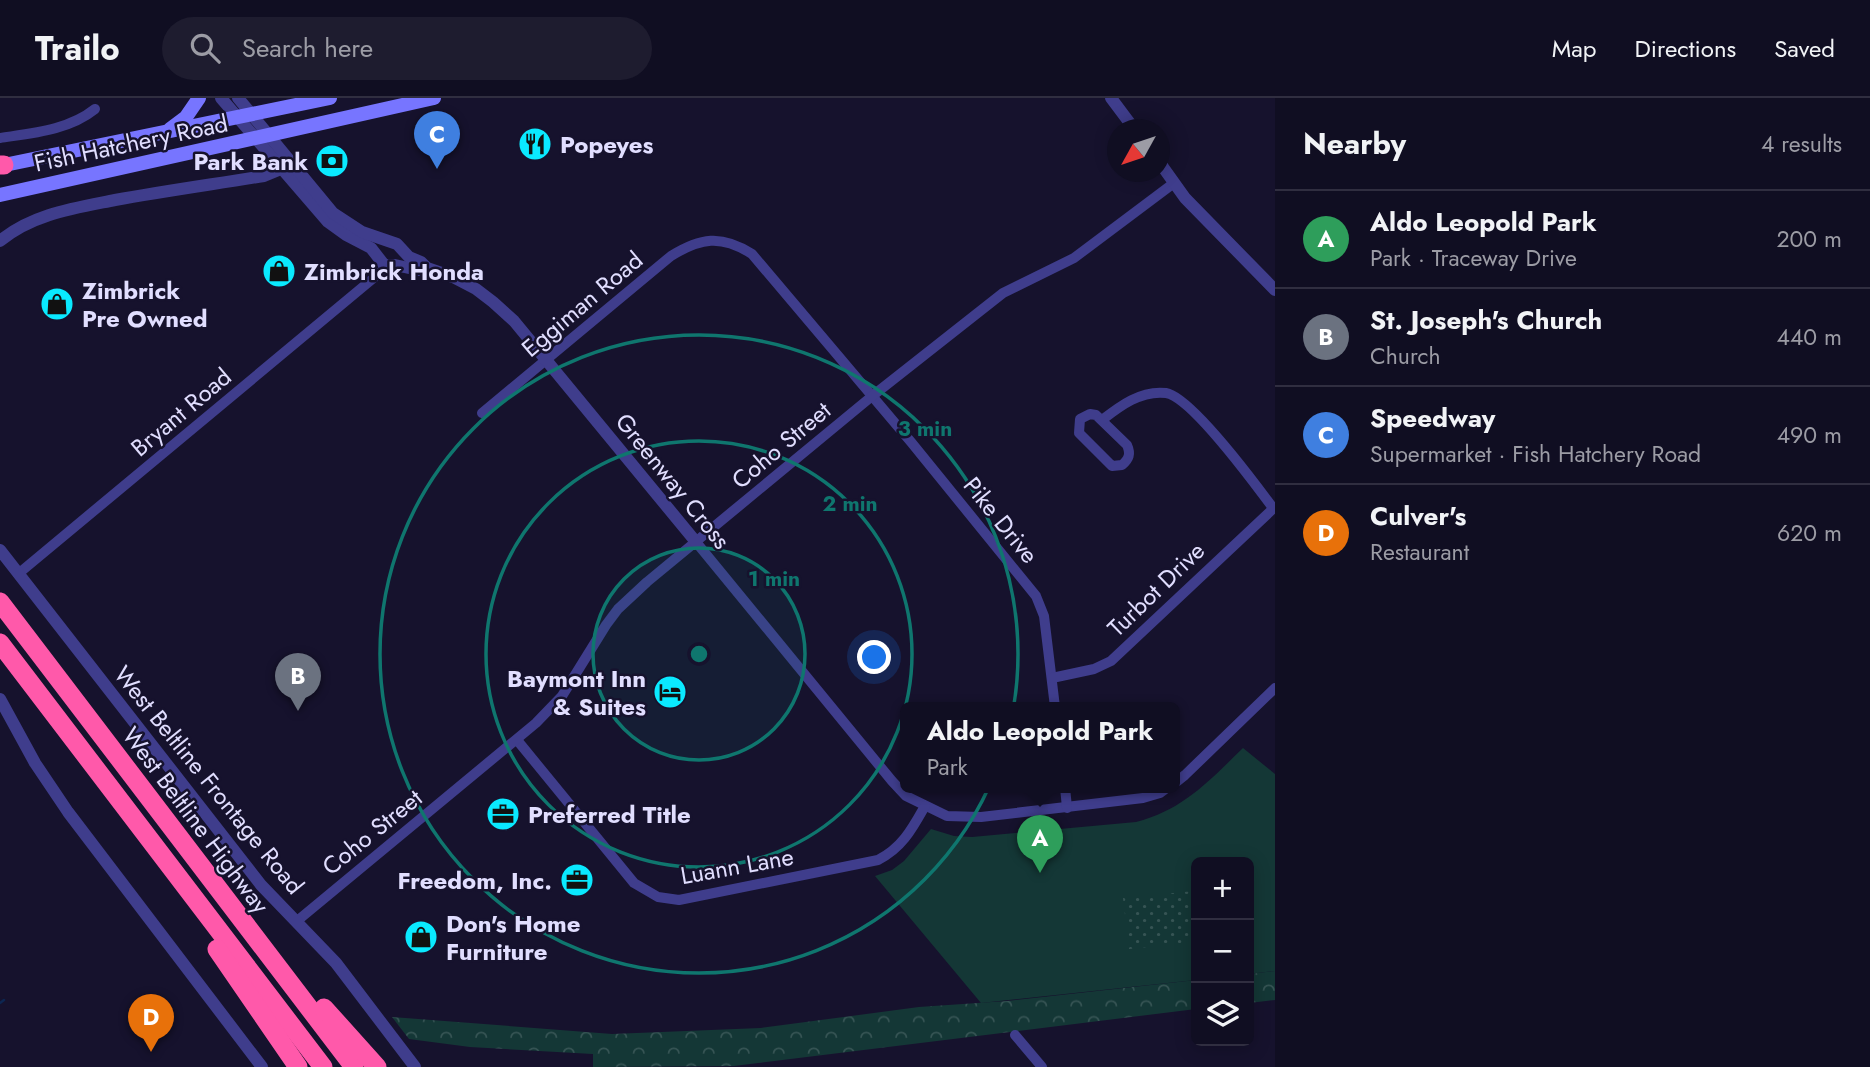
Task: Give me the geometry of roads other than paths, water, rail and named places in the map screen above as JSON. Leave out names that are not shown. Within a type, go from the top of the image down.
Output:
[{"type":"highway","name":"West Beltline Highway","points":[[0,602],[354,1067]]},
{"type":"highway","name":"West Beltline Highway","points":[[0,643],[323,1067]]},
{"type":"highway","points":[[108,788],[298,1067]]},
{"type":"highway","points":[[199,864],[377,1067]]},
{"type":"main road","points":[[161,133],[186,117],[199,98]]},
{"type":"main road","name":"Fish Hatchery Road","points":[[1,165],[330,98]]},
{"type":"main road","name":"Fish Hatchery Road","points":[[0,195],[434,98]]},
{"type":"street","name":"Greenway Cross","points":[[221,98],[237,118],[262,137],[333,213],[362,232],[386,242],[394,242],[409,257],[421,262],[426,268],[453,277],[494,302],[514,321],[900,790]]},
{"type":"street","name":"Greenway Cross","points":[[238,98],[253,115],[262,137],[281,169],[328,222],[371,248],[385,261],[418,270],[426,268]]},
{"type":"street","points":[[1111,98],[1127,119]]},
{"type":"street","points":[[0,138],[71,124],[96,109]]},
{"type":"street","points":[[0,241],[26,223],[50,214],[159,191],[264,176],[281,169]]},
{"type":"street","points":[[1170,177],[1185,198],[1275,290]]},
{"type":"street","name":"Coho Street","points":[[297,921],[517,740],[562,696],[621,605],[871,397],[1003,293],[1074,258],[1174,183]]},
{"type":"street","name":"Pike Drive","points":[[714,240],[739,246],[752,254],[1036,596],[1044,616],[1054,702]]},
{"type":"street","name":"Eggiman Road","points":[[482,413],[671,256],[692,243],[714,240]]},
{"type":"street","name":"Bryant Road","points":[[385,261],[379,246],[386,242]]},
{"type":"street","name":"Bryant Road","points":[[18,574],[371,281],[385,261],[402,255],[400,246]]},
{"type":"street","points":[[1102,420],[1121,405],[1143,395],[1165,393],[1174,396],[1208,426],[1274,507]]},
{"type":"street","points":[[1085,415],[1096,415],[1102,420],[1127,445],[1128,458],[1122,465],[1112,466],[1079,433],[1079,423],[1085,415]]},
{"type":"street","name":"Turbot Drive","points":[[1052,678],[1087,671],[1111,661],[1274,507]]},
{"type":"street","name":"West Beltline Frontage Road","points":[[0,550],[261,885],[336,963],[415,1067]]},
{"type":"street","points":[[1180,779],[1275,688]]},
{"type":"street","points":[[0,699],[35,763],[62,804],[262,1067]]},
{"type":"street","name":"Luann Lane","points":[[517,740],[634,883],[646,891],[668,899],[700,897],[878,860],[899,846],[925,806]]},
{"type":"street","name":"Greenway Cross","points":[[903,793],[947,816],[981,817],[1143,799],[1160,793]]},
{"type":"street","points":[[1066,793],[1067,808]]},
{"type":"street","points":[[1015,1035],[1042,1067]]},
{"type":"waterway","points":[[0,1003],[4,1000]]},
{"type":"place","name":"Popeyes","points":[[535,144]]},
{"type":"place","name":"Park Bank","points":[[332,161]]},
{"type":"place","name":"Speedway","points":[[437,169]]},
{"type":"place","name":"Zimbrick Honda","points":[[279,271]]},
{"type":"place","name":"Zimbrick Pre Owned","points":[[57,304]]},
{"type":"place","name":"Baymont Inn & Suites","points":[[670,692]]},
{"type":"place","name":"St. Joseph's Church","points":[[298,711]]},
{"type":"place","name":"Preferred Title","points":[[503,814]]},
{"type":"place","name":"Aldo Leopold Park","points":[[1040,873]]},
{"type":"place","name":"Freedom, Inc.","points":[[577,880]]},
{"type":"place","name":"Don's Home Furniture","points":[[421,937]]},
{"type":"place","name":"Culver's","points":[[151,1052]]}]
